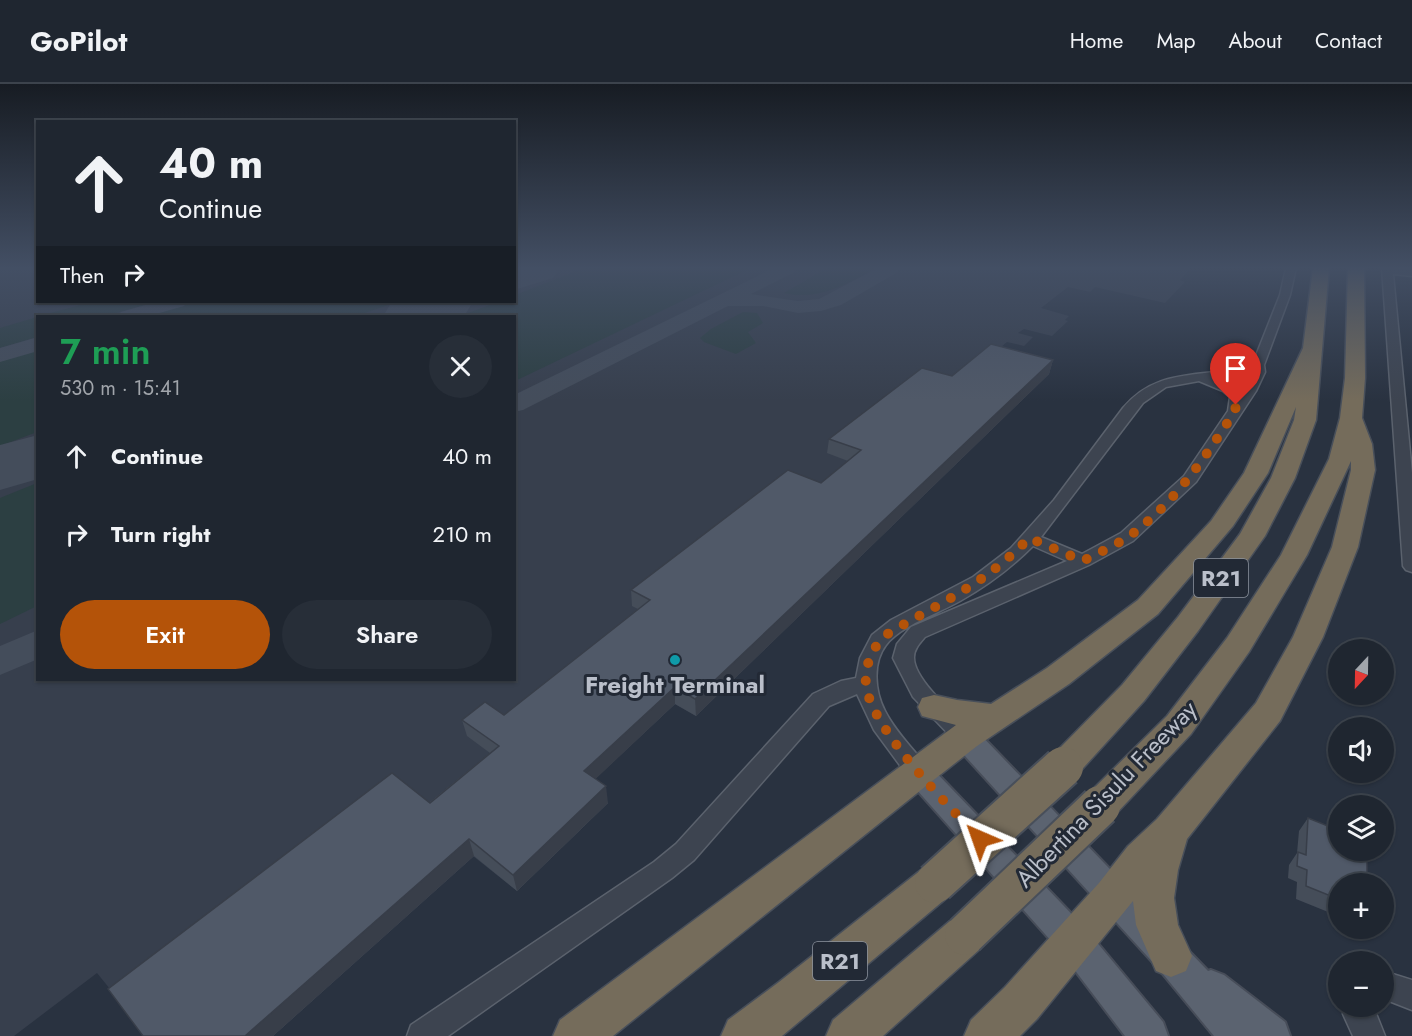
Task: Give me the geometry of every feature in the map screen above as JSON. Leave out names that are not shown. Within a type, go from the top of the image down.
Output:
[{"type":"highway","name":"Albertina Sisulu Freeway","points":[[744,1036],[795,998],[935,883],[1063,767],[1133,693],[1188,624],[1252,536],[1282,478],[1305,420],[1315,312]]},
{"type":"highway","name":"Albertina Sisulu Freeway","points":[[849,1036],[965,935],[1100,806],[1179,725],[1238,645],[1294,555],[1340,459],[1351,418],[1355,378],[1356,312]]},
{"type":"highway","points":[[576,1036],[918,772],[965,737],[1105,642],[1148,607],[1220,526],[1256,473],[1310,352]]},
{"type":"highway","points":[[987,1036],[1021,1003],[1113,896],[1142,858],[1170,831],[1268,712],[1308,637],[1345,548],[1363,470],[1361,444],[1351,418]]},
{"type":"highway","points":[[934,707],[957,713],[997,717]]},
{"type":"highway","points":[[1170,831],[1155,875],[1152,906],[1159,936],[1172,957]]},
{"type":"main road","points":[[965,737],[1172,957],[1239,1036]]},
{"type":"main road","points":[[918,772],[1073,940],[1149,1036]]},
{"type":"main road","points":[[1172,957],[1271,1036]]},
{"type":"street","points":[[965,737],[919,690],[907,671],[903,658],[912,636],[943,620],[1083,561],[1127,537],[1153,516],[1190,479],[1235,411],[1259,372],[1258,365],[1278,312]]},
{"type":"street","points":[[1393,312],[1406,418],[1412,566]]},
{"type":"street","points":[[918,772],[883,725],[869,698],[866,685],[870,660],[880,639],[912,618],[973,586],[1005,563],[1029,538],[1145,393],[1165,382],[1236,374],[1258,365]]},
{"type":"street","points":[[1194,377],[1223,385],[1233,392],[1237,396],[1235,411]]},
{"type":"street","points":[[1029,538],[1083,561]]},
{"type":"street","points":[[422,1036],[663,870],[685,852],[821,700],[849,687],[866,685]]},
{"type":"street","points":[[1394,989],[1412,995]]},
{"type":"street","points":[[1360,1017],[1370,1036]]},
{"type":"shaded area","points":[[0,312],[1056,312],[1069,316],[1065,320],[1068,321],[1052,336],[1024,329],[1018,333],[1033,337],[1024,346],[1007,342],[989,357],[696,716],[675,704],[586,787],[608,803],[517,891],[473,856],[273,1036],[123,1005],[97,973],[14,1036],[0,1036]]},
{"type":"shaded area","points":[[53,312],[118,312],[109,315],[43,315]]},
{"type":"shaded area","points":[[160,312],[366,312],[359,315],[150,315]]},
{"type":"shaded area","points":[[470,312],[658,312],[516,381],[516,315],[463,315]]},
{"type":"shaded area","points":[[742,312],[757,313],[763,323],[748,332],[756,343],[736,354],[704,342],[700,338],[711,329]]},
{"type":"shaded area","points":[[36,317],[36,337],[0,348],[0,328]]},
{"type":"shaded area","points":[[36,350],[36,432],[0,446],[0,361]]},
{"type":"shaded area","points":[[36,483],[36,606],[0,624],[0,498]]},
{"type":"building","name":"Freight Terminal","points":[[991,344],[1053,360],[695,699],[675,687],[584,771],[606,786],[513,875],[469,839],[245,1036],[143,1036],[108,989],[392,773],[430,803],[499,746],[462,720],[485,702],[504,715],[650,600],[631,590],[788,470],[821,483],[861,450],[829,439],[922,368],[952,376]]},
{"type":"building","points":[[1308,818],[1328,826],[1328,861],[1367,861],[1367,873],[1328,873],[1328,895],[1306,886],[1307,870],[1297,866],[1298,852],[1306,855]]},
{"type":"taxiway","points":[[132,315],[141,312]]},
{"type":"taxiway","points":[[516,404],[699,312]]},
{"type":"taxiway","points":[[0,355],[36,345]]},
{"type":"taxiway","points":[[0,662],[36,644]]},
{"type":"runway","points":[[411,315],[418,312]]},
{"type":"runway","points":[[0,469],[36,456]]},
{"type":"place","name":"Freight Terminal","points":[[675,660]]},
{"type":"route","points":[[980,839],[918,772],[883,725],[869,698],[866,685],[867,671],[874,649],[880,639],[912,618],[973,586],[1005,563],[1029,538],[1083,561],[1127,537],[1153,516],[1190,479],[1235,411],[1236,405]]}]
